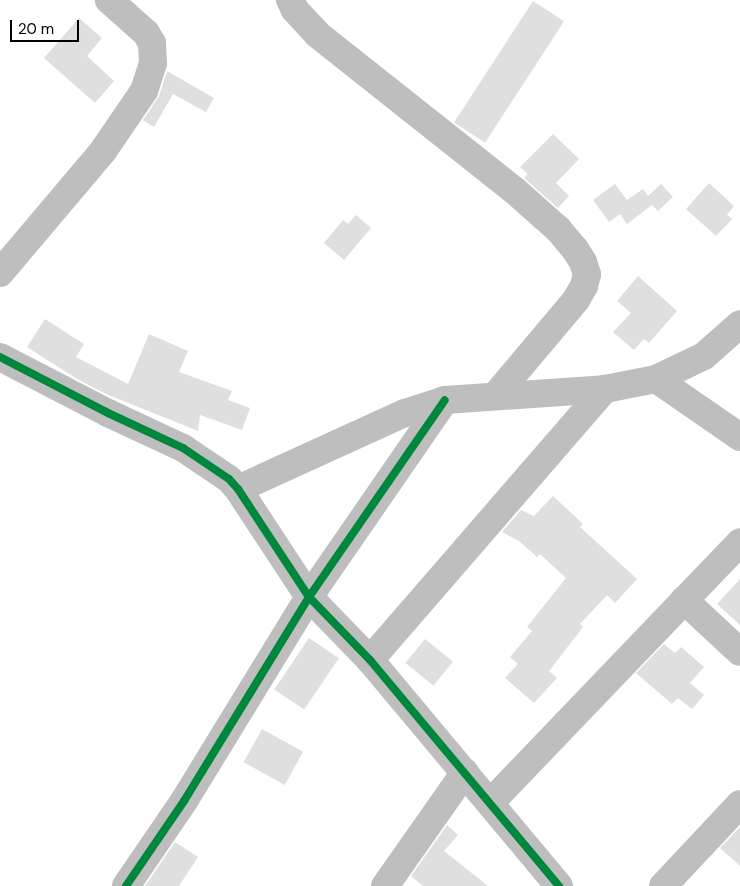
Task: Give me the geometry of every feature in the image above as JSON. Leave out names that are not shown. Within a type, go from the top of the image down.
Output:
[{"type":"street","points":[[0,273],[103,151],[144,91],[154,63],[152,44],[146,33],[109,0]]},
{"type":"street","points":[[290,0],[295,10],[317,34],[514,190],[558,229],[576,248],[587,274],[584,286],[576,300],[496,395]]},
{"type":"street","points":[[238,489],[371,428],[429,404],[445,400],[496,395],[605,390],[656,379],[704,356],[740,324]]},
{"type":"street","points":[[0,357],[108,413],[183,448],[217,470],[238,489],[309,597],[370,660],[466,772],[559,886]]},
{"type":"street","points":[[656,379],[740,437]]},
{"type":"street","points":[[370,660],[605,390]]},
{"type":"street","points":[[126,886],[195,784],[309,597],[445,400]]},
{"type":"street","points":[[491,802],[740,542]]},
{"type":"street","points":[[684,600],[740,652]]},
{"type":"street","points":[[385,886],[466,772]]},
{"type":"street","points":[[663,886],[740,804]]},
{"type":"building","points":[[533,1],[564,21],[485,143],[454,123]]},
{"type":"building","points":[[79,18],[102,38],[87,56],[114,81],[95,103],[44,58]]},
{"type":"building","points":[[167,71],[214,98],[206,112],[173,94],[154,127],[143,120],[159,96]]},
{"type":"building","points":[[553,134],[579,159],[556,183],[569,196],[558,208],[524,178],[528,174],[520,167]]},
{"type":"building","points":[[709,183],[734,206],[727,215],[732,219],[716,236],[686,209]]},
{"type":"building","points":[[615,184],[627,200],[643,189],[648,196],[661,184],[673,197],[658,211],[652,205],[627,224],[620,214],[609,222],[593,200]]},
{"type":"building","points":[[356,215],[371,228],[344,260],[324,243],[343,220],[348,224]]},
{"type":"building","points":[[638,276],[677,311],[649,343],[644,339],[634,350],[613,332],[631,313],[617,301]]},
{"type":"building","points":[[45,319],[84,344],[76,357],[128,384],[149,334],[188,351],[179,372],[232,391],[228,400],[250,408],[242,430],[200,415],[198,431],[106,394],[77,379],[27,347]]},
{"type":"building","points":[[553,496],[583,524],[580,527],[637,579],[615,603],[607,595],[580,624],[583,627],[549,671],[557,678],[534,703],[505,678],[518,664],[510,657],[532,631],[527,627],[566,578],[540,554],[537,557],[519,541],[502,532],[521,510],[534,516]]},
{"type":"building","points":[[740,579],[740,625],[717,604]]},
{"type":"building","points":[[309,638],[339,658],[304,710],[274,689]]},
{"type":"building","points":[[425,639],[453,662],[433,686],[405,663]]},
{"type":"building","points":[[664,644],[675,653],[681,647],[704,667],[690,683],[704,695],[692,709],[678,698],[672,704],[636,673]]},
{"type":"building","points":[[262,729],[303,752],[285,785],[244,762]]},
{"type":"building","points":[[447,825],[458,835],[444,851],[488,886],[423,886],[411,876]]},
{"type":"building","points":[[740,827],[740,866],[720,848]]},
{"type":"building","points":[[175,842],[198,857],[179,886],[145,886]]},
{"type":"cycle path","points":[[0,357],[108,413],[183,448],[229,479],[238,489],[309,597],[370,660],[559,886]]},
{"type":"cycle path","points":[[126,886],[184,801],[309,597],[445,400]]}]
